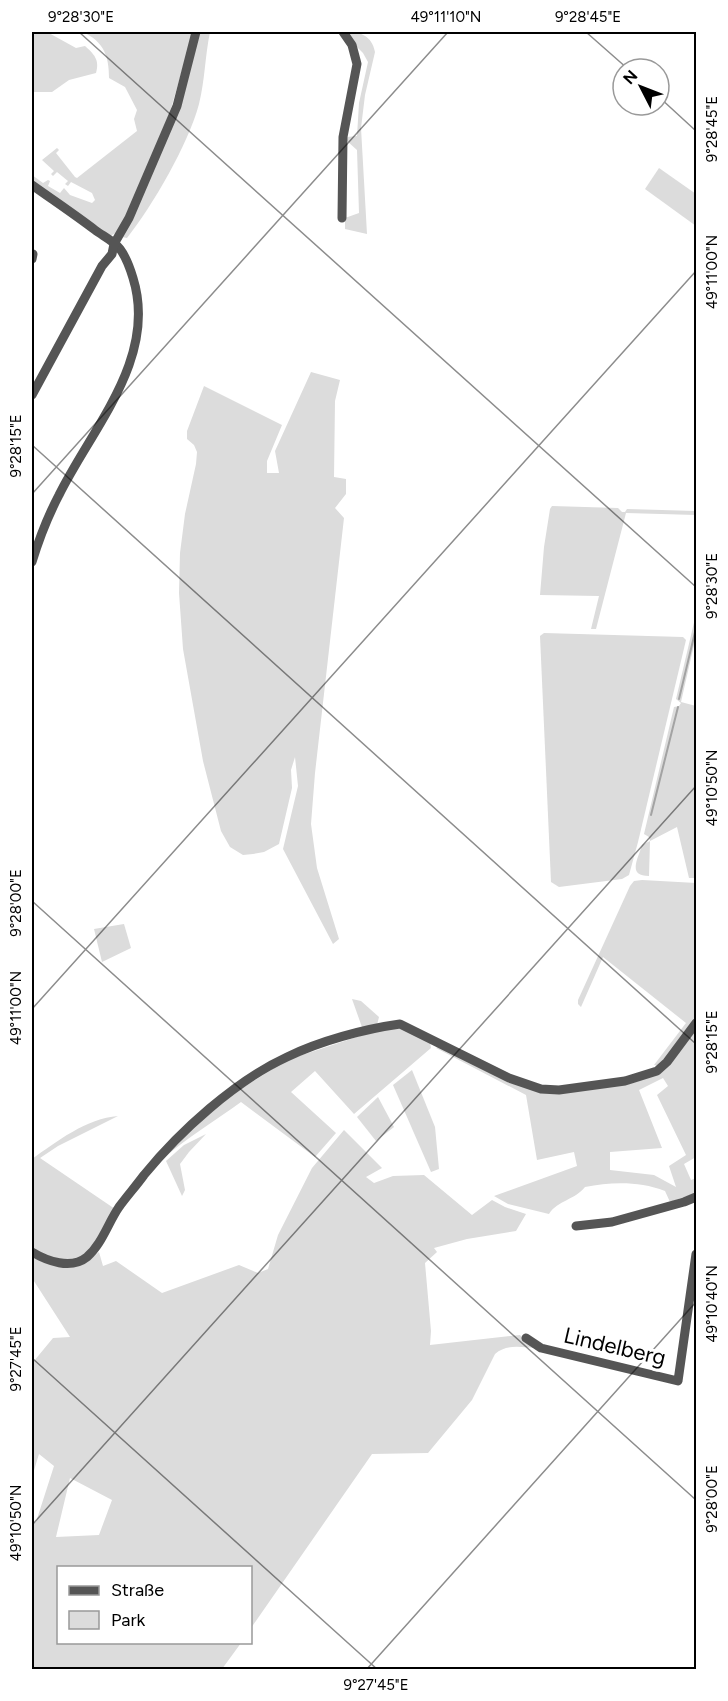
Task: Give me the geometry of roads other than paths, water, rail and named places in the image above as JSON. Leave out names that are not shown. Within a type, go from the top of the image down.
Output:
[{"type":"street","points":[[32,395],[102,266],[112,254],[114,244],[129,218],[177,105],[196,32]]},
{"type":"street","points":[[342,218],[343,137],[346,110],[357,64],[352,45],[344,32]]},
{"type":"street","points":[[32,185],[114,244],[125,256],[138,292],[139,313],[136,336],[125,376],[110,407],[59,494],[39,538],[32,562]]},
{"type":"street","points":[[32,1252],[56,1263],[72,1263],[86,1258],[118,1208],[159,1157],[201,1117],[230,1093],[286,1057],[329,1042],[400,1024],[527,1085],[559,1090],[625,1081],[657,1071],[667,1062],[696,1023]]},
{"type":"street","points":[[576,1226],[612,1222],[696,1197]]},
{"type":"street","name":"Lindelberg","points":[[526,1338],[541,1348],[678,1381],[696,1254]]},
{"type":"waterway","points":[[679,699],[696,628]]},
{"type":"waterway","points":[[651,815],[678,707]]}]
